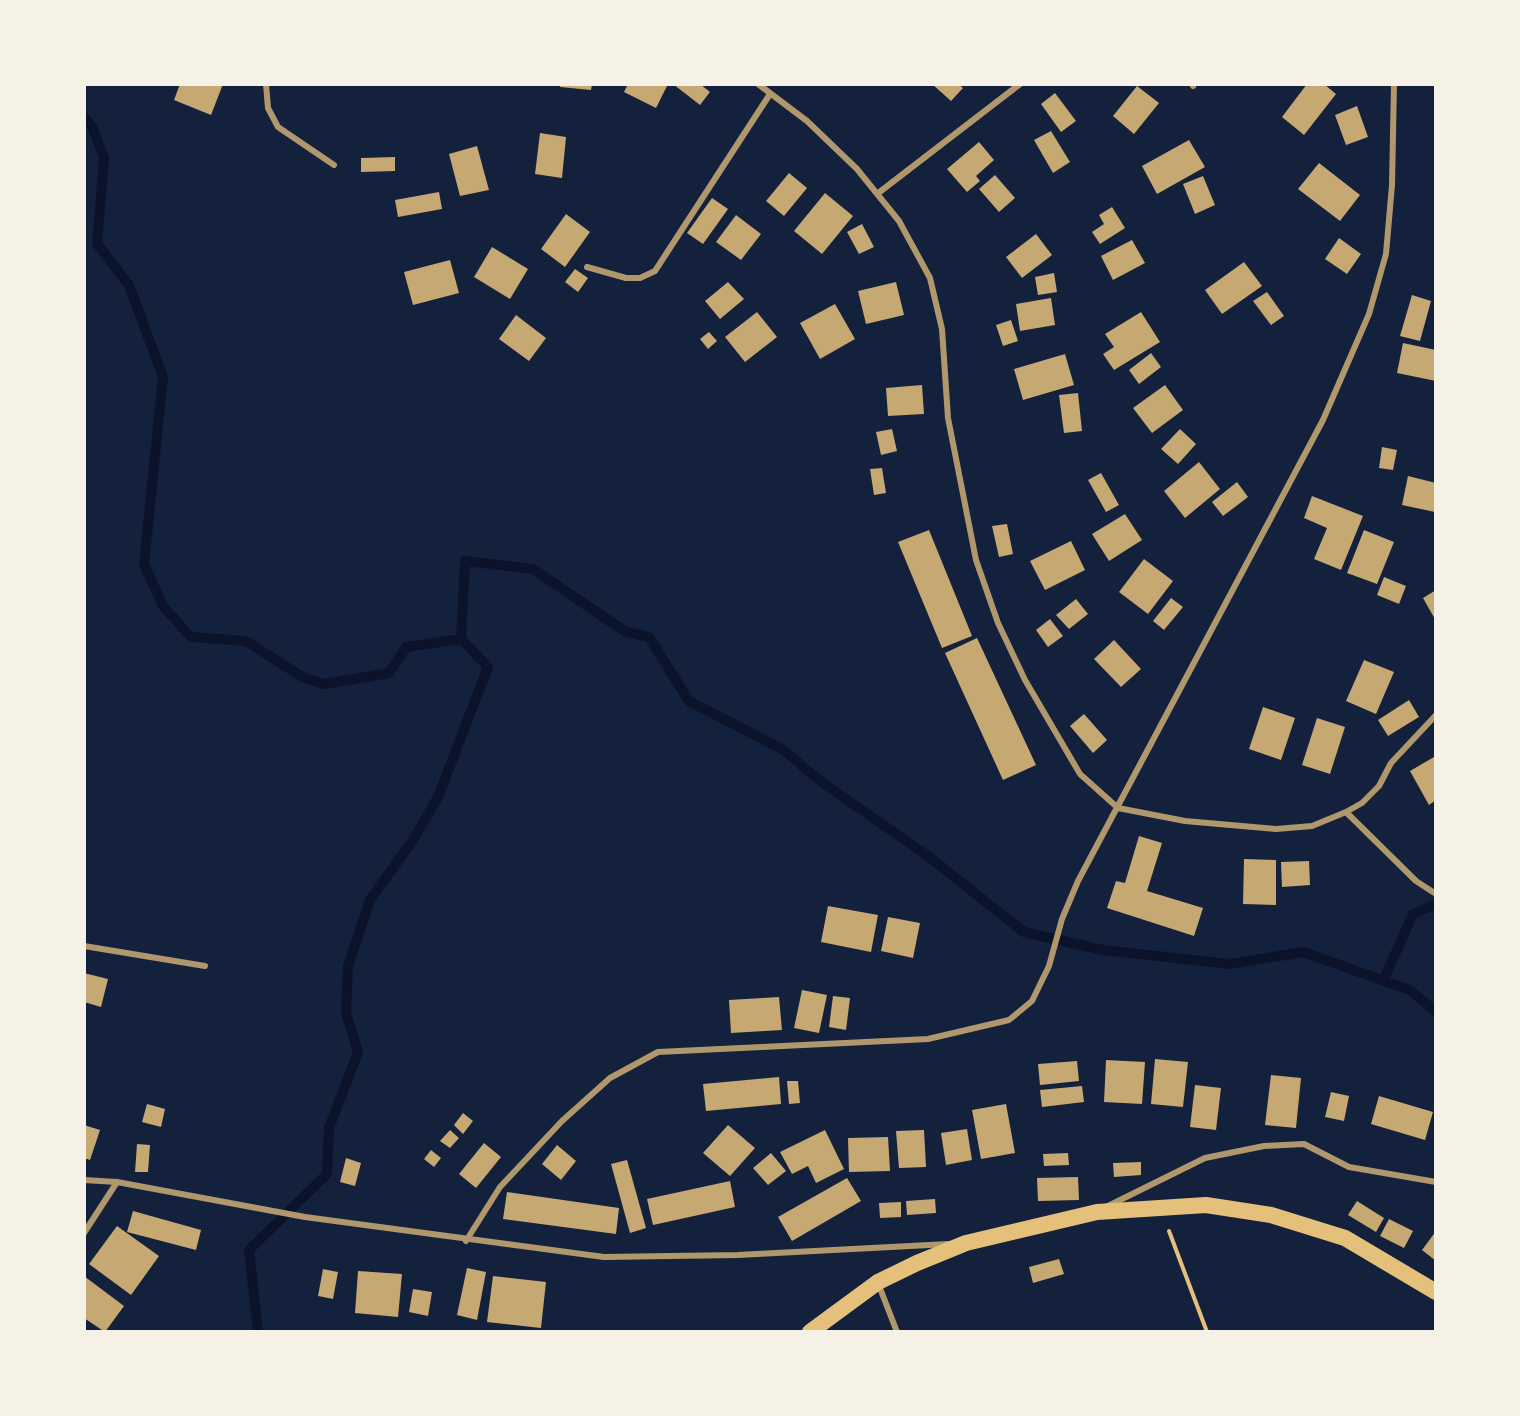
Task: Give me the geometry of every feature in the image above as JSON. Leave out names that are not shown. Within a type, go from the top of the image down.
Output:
[{"type":"highway","points":[[810,1332],[878,1282],[966,1244],[1096,1212],[1206,1205],[1271,1215],[1345,1238],[1436,1292]]},
{"type":"street","points":[[266,84],[268,108],[278,127],[334,165]]},
{"type":"street","points":[[758,84],[807,121],[857,169],[899,221],[930,278],[942,329],[948,418],[976,560],[998,623],[1025,680],[1080,774],[1118,808],[1185,821],[1276,830],[1312,826],[1362,803],[1379,786],[1391,763],[1436,715]]},
{"type":"street","points":[[877,194],[1020,84]]},
{"type":"street","points":[[466,1241],[500,1187],[562,1121],[610,1078],[658,1052],[928,1039],[1009,1020],[1032,1001],[1049,966],[1062,919],[1078,881],[1323,420],[1369,314],[1386,254],[1392,185],[1394,84]]},
{"type":"street","points":[[587,267],[626,278],[640,278],[655,271],[771,94]]},
{"type":"street","points":[[1346,812],[1416,881],[1436,894]]},
{"type":"street","points":[[84,946],[205,966]]},
{"type":"street","points":[[1096,1212],[1205,1158],[1264,1146],[1304,1144],[1349,1167],[1436,1182]]},
{"type":"street","points":[[84,1180],[117,1182],[305,1217],[466,1241],[604,1257],[738,1255],[966,1244]]},
{"type":"street","points":[[84,1233],[117,1182]]},
{"type":"street","points":[[878,1282],[897,1332]]},
{"type":"path","points":[[1160,1208],[1207,1332]]},
{"type":"building","points":[[180,84],[223,84],[211,115],[174,100]]},
{"type":"building","points":[[560,84],[592,84],[591,90],[560,87]]},
{"type":"building","points":[[628,84],[668,84],[656,108],[624,92]]},
{"type":"building","points":[[673,84],[700,84],[710,92],[700,105]]},
{"type":"building","points":[[932,84],[958,84],[963,88],[951,101]]},
{"type":"building","points":[[1307,84],[1324,84],[1336,94],[1304,135],[1282,117]]},
{"type":"building","points":[[1137,86],[1159,103],[1134,134],[1113,116]]},
{"type":"building","points":[[1055,93],[1076,121],[1061,132],[1041,104]]},
{"type":"building","points":[[1357,106],[1368,137],[1346,145],[1335,115]]},
{"type":"building","points":[[1051,131],[1070,162],[1053,173],[1034,140]]},
{"type":"building","points":[[540,133],[566,137],[562,178],[535,174]]},
{"type":"building","points":[[1189,140],[1205,167],[1157,194],[1142,166]]},
{"type":"building","points":[[979,142],[994,160],[976,176],[980,181],[967,192],[947,169]]},
{"type":"building","points":[[477,146],[489,190],[460,196],[449,154]]},
{"type":"building","points":[[395,157],[395,171],[361,172],[361,158]]},
{"type":"building","points":[[1319,163],[1360,195],[1340,221],[1298,189]]},
{"type":"building","points":[[789,173],[807,188],[784,216],[766,201]]},
{"type":"building","points":[[995,175],[1015,198],[999,212],[979,189]]},
{"type":"building","points":[[1203,176],[1215,205],[1195,214],[1183,184]]},
{"type":"building","points":[[439,192],[442,209],[398,217],[395,200]]},
{"type":"building","points":[[825,193],[853,216],[822,254],[794,231]]},
{"type":"building","points":[[712,198],[728,209],[703,244],[687,233]]},
{"type":"building","points":[[1112,207],[1125,228],[1100,244],[1092,232],[1104,224],[1099,215]]},
{"type":"building","points":[[566,214],[590,232],[565,267],[541,249]]},
{"type":"building","points":[[736,215],[761,234],[741,260],[716,242]]},
{"type":"building","points":[[862,224],[874,247],[859,254],[847,232]]},
{"type":"building","points":[[1036,234],[1052,255],[1022,278],[1006,257]]},
{"type":"building","points":[[1339,238],[1361,254],[1347,274],[1325,259]]},
{"type":"building","points":[[1132,240],[1145,263],[1113,280],[1101,256]]},
{"type":"building","points":[[492,247],[528,269],[510,299],[474,277]]},
{"type":"building","points":[[450,260],[459,293],[413,305],[404,272]]},
{"type":"building","points":[[1244,262],[1262,286],[1222,314],[1205,290]]},
{"type":"building","points":[[575,269],[588,278],[578,292],[565,282]]},
{"type":"building","points":[[1054,273],[1057,292],[1038,295],[1035,277]]},
{"type":"building","points":[[728,282],[744,299],[720,319],[705,301]]},
{"type":"building","points":[[896,282],[904,315],[866,324],[858,291]]},
{"type":"building","points":[[1267,292],[1284,316],[1271,325],[1253,301]]},
{"type":"building","points":[[1412,295],[1431,301],[1420,341],[1400,336]]},
{"type":"building","points":[[1051,298],[1055,325],[1020,331],[1016,304]]},
{"type":"building","points":[[835,304],[855,339],[820,359],[800,323]]},
{"type":"building","points":[[757,312],[777,337],[745,362],[725,337]]},
{"type":"building","points":[[1141,312],[1160,342],[1114,370],[1103,354],[1114,347],[1105,334]]},
{"type":"building","points":[[516,315],[546,338],[529,361],[499,339]]},
{"type":"building","points":[[1011,320],[1018,341],[1003,346],[996,325]]},
{"type":"building","points":[[709,332],[717,341],[708,349],[700,339]]},
{"type":"building","points":[[1403,343],[1436,350],[1436,381],[1397,373]]},
{"type":"building","points":[[1151,353],[1161,367],[1139,384],[1129,370]]},
{"type":"building","points":[[1065,354],[1074,385],[1023,400],[1014,369]]},
{"type":"building","points":[[922,385],[924,414],[888,416],[886,388]]},
{"type":"building","points":[[1165,385],[1183,410],[1152,433],[1133,408]]},
{"type":"building","points":[[1078,393],[1082,431],[1064,433],[1059,395]]},
{"type":"building","points":[[892,429],[897,451],[881,455],[876,432]]},
{"type":"building","points":[[1180,429],[1196,444],[1178,464],[1161,449]]},
{"type":"building","points":[[1382,447],[1397,450],[1393,470],[1379,468]]},
{"type":"building","points":[[1199,462],[1220,489],[1185,518],[1164,491]]},
{"type":"building","points":[[882,468],[886,493],[874,495],[870,469]]},
{"type":"building","points":[[1101,473],[1119,505],[1106,512],[1088,480]]},
{"type":"building","points":[[1408,476],[1436,483],[1435,512],[1402,505]]},
{"type":"building","points":[[1237,482],[1248,497],[1223,516],[1212,502]]},
{"type":"building","points":[[1312,496],[1363,516],[1341,570],[1314,559],[1327,528],[1304,518]]},
{"type":"building","points":[[1125,514],[1142,540],[1109,561],[1092,534]]},
{"type":"building","points":[[1007,524],[1013,554],[999,557],[992,526]]},
{"type":"building","points":[[929,530],[972,636],[942,648],[898,542]]},
{"type":"building","points":[[1364,530],[1394,542],[1377,584],[1347,573]]},
{"type":"building","points":[[1071,541],[1085,570],[1045,590],[1030,561]]},
{"type":"building","points":[[1144,559],[1173,581],[1148,614],[1119,592]]},
{"type":"building","points":[[1384,577],[1406,586],[1399,604],[1377,595]]},
{"type":"building","points":[[1436,590],[1436,621],[1423,598]]},
{"type":"building","points":[[1171,598],[1183,607],[1164,630],[1153,621]]},
{"type":"building","points":[[1076,599],[1088,614],[1069,629],[1056,615]]},
{"type":"building","points":[[1050,619],[1063,636],[1048,647],[1036,630]]},
{"type":"building","points":[[977,638],[1036,765],[1003,780],[945,653]]},
{"type":"building","points":[[1114,640],[1141,669],[1121,687],[1094,659]]},
{"type":"building","points":[[1364,660],[1394,672],[1376,714],[1346,701]]},
{"type":"building","points":[[1409,700],[1419,717],[1388,736],[1378,720]]},
{"type":"building","points":[[1263,707],[1295,718],[1281,760],[1249,749]]},
{"type":"building","points":[[1084,714],[1107,740],[1093,753],[1070,726]]},
{"type":"building","points":[[1317,718],[1345,727],[1330,774],[1302,765]]},
{"type":"building","points":[[1434,757],[1436,800],[1429,805],[1410,771]]},
{"type":"building","points":[[1139,836],[1162,843],[1147,891],[1203,908],[1194,936],[1107,908],[1116,881],[1125,883]]},
{"type":"building","points":[[1244,859],[1276,860],[1276,905],[1243,904]]},
{"type":"building","points":[[1309,861],[1310,885],[1282,887],[1281,862]]},
{"type":"building","points":[[828,906],[878,915],[871,952],[821,942]]},
{"type":"building","points":[[888,917],[920,923],[913,958],[881,951]]},
{"type":"building","points":[[84,973],[108,979],[101,1007],[84,1002]]},
{"type":"building","points":[[802,990],[827,995],[819,1033],[794,1028]]},
{"type":"building","points":[[833,996],[850,998],[846,1030],[829,1027]]},
{"type":"building","points":[[779,997],[782,1030],[731,1033],[729,1000]]},
{"type":"building","points":[[1155,1059],[1188,1062],[1183,1107],[1151,1104]]},
{"type":"building","points":[[1106,1060],[1145,1062],[1142,1104],[1104,1102]]},
{"type":"building","points":[[1077,1061],[1079,1081],[1040,1085],[1038,1064]]},
{"type":"building","points":[[1271,1075],[1301,1078],[1296,1128],[1265,1125]]},
{"type":"building","points":[[779,1077],[781,1104],[706,1111],[703,1084]]},
{"type":"building","points":[[787,1081],[798,1081],[800,1103],[789,1104]]},
{"type":"building","points":[[1195,1085],[1221,1088],[1216,1130],[1190,1127]]},
{"type":"building","points":[[1082,1086],[1084,1102],[1042,1107],[1040,1090]]},
{"type":"building","points":[[1331,1092],[1349,1096],[1344,1121],[1325,1117]]},
{"type":"building","points":[[1379,1096],[1433,1112],[1425,1140],[1371,1124]]},
{"type":"building","points":[[147,1104],[165,1109],[161,1127],[142,1122]]},
{"type":"building","points":[[1006,1104],[1015,1153],[981,1159],[972,1110]]},
{"type":"building","points":[[463,1113],[473,1121],[463,1134],[454,1125]]},
{"type":"building","points":[[84,1125],[100,1130],[90,1160],[84,1158]]},
{"type":"building","points":[[728,1125],[755,1148],[730,1176],[703,1153]]},
{"type":"building","points":[[967,1129],[972,1160],[946,1165],[941,1133]]},
{"type":"building","points":[[450,1130],[459,1138],[450,1148],[440,1141]]},
{"type":"building","points":[[825,1130],[844,1169],[816,1183],[808,1166],[792,1174],[780,1152]]},
{"type":"building","points":[[924,1130],[926,1167],[899,1168],[896,1131]]},
{"type":"building","points":[[888,1137],[890,1171],[849,1172],[848,1138]]},
{"type":"building","points":[[484,1143],[501,1157],[476,1188],[459,1174]]},
{"type":"building","points":[[137,1144],[150,1145],[148,1172],[135,1172]]},
{"type":"building","points":[[557,1145],[576,1161],[561,1180],[542,1164]]},
{"type":"building","points":[[431,1150],[441,1158],[434,1167],[424,1159]]},
{"type":"building","points":[[771,1153],[786,1171],[768,1185],[753,1168]]},
{"type":"building","points":[[1068,1153],[1069,1165],[1044,1166],[1043,1154]]},
{"type":"building","points":[[346,1158],[361,1163],[355,1186],[340,1182]]},
{"type":"building","points":[[627,1160],[646,1228],[630,1233],[611,1164]]},
{"type":"building","points":[[1141,1162],[1141,1175],[1114,1177],[1113,1163]]},
{"type":"building","points":[[1078,1177],[1079,1200],[1038,1201],[1037,1178]]},
{"type":"building","points":[[847,1178],[861,1201],[792,1241],[778,1217]]},
{"type":"building","points":[[730,1181],[735,1207],[653,1225],[647,1199]]},
{"type":"building","points":[[507,1192],[619,1208],[616,1234],[503,1219]]},
{"type":"building","points":[[935,1199],[936,1213],[907,1215],[906,1201]]},
{"type":"building","points":[[1357,1201],[1384,1218],[1376,1232],[1348,1215]]},
{"type":"building","points":[[901,1202],[901,1217],[880,1218],[879,1203]]},
{"type":"building","points":[[133,1211],[201,1230],[196,1250],[127,1232]]},
{"type":"building","points":[[1389,1219],[1413,1231],[1404,1248],[1380,1236]]},
{"type":"building","points":[[117,1226],[159,1256],[131,1295],[89,1264]]},
{"type":"building","points":[[1436,1231],[1436,1261],[1422,1250]]},
{"type":"building","points":[[1059,1259],[1064,1274],[1033,1283],[1029,1267]]},
{"type":"building","points":[[467,1268],[486,1272],[477,1320],[457,1315]]},
{"type":"building","points":[[323,1269],[338,1272],[333,1299],[318,1296]]},
{"type":"building","points":[[358,1271],[402,1274],[398,1317],[355,1313]]},
{"type":"building","points":[[84,1276],[124,1306],[105,1332],[84,1318]]},
{"type":"building","points":[[493,1276],[546,1282],[541,1328],[487,1322]]},
{"type":"building","points":[[413,1289],[432,1292],[428,1316],[409,1312]]},
{"type":"waterway","points":[[84,117],[92,126],[104,158],[97,244],[129,285],[163,377],[144,564],[163,606],[191,637],[246,641],[304,678],[324,684],[389,673],[406,647],[461,639]]},
{"type":"waterway","points":[[461,639],[465,561],[533,569],[626,632],[649,637],[689,701],[782,749],[823,783],[928,856],[1024,932],[1103,950],[1230,964],[1303,952],[1410,990],[1436,1012]]},
{"type":"waterway","points":[[258,1332],[249,1250],[327,1174],[329,1128],[358,1052],[346,1013],[348,966],[370,900],[413,840],[438,797],[488,667],[461,639]]},
{"type":"waterway","points":[[1384,979],[1413,914],[1436,904]]}]
